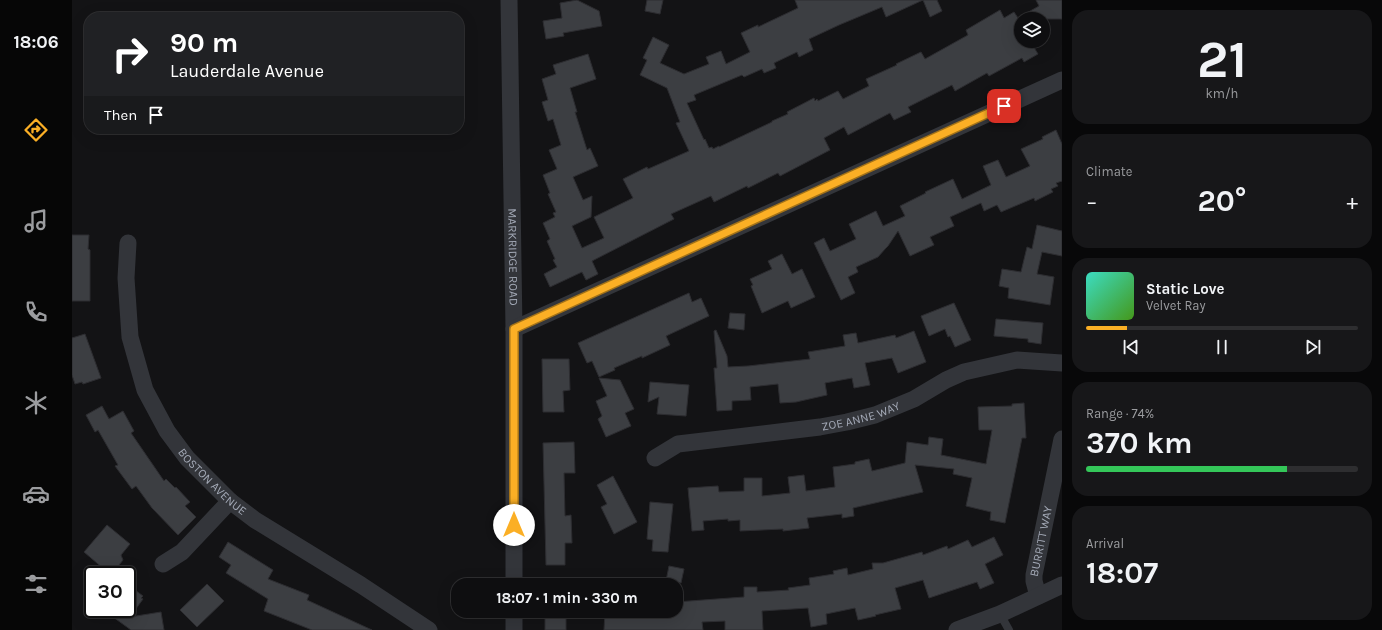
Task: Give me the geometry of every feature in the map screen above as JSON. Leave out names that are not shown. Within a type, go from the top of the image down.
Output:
[{"type":"street","name":"MARKRIDGE ROAD","points":[[509,0],[514,329],[514,578]]},
{"type":"street","points":[[514,329],[1062,80]]},
{"type":"street","name":"BOSTON AVENUE","points":[[128,243],[126,278],[130,337],[145,390],[167,431],[187,458],[230,501],[255,520],[361,585],[429,630]]},
{"type":"street","name":"ZOE ANNE WAY","points":[[655,458],[678,444],[820,427],[875,415],[914,399],[946,380],[964,372],[1017,360],[1062,363]]},
{"type":"street","name":"BURRITT WAY","points":[[1038,596],[1034,575],[1062,440]]},
{"type":"street","points":[[163,564],[182,552],[230,501]]},
{"type":"street","points":[[957,630],[1000,614],[1062,585]]},
{"type":"street","points":[[514,618],[514,630]]},
{"type":"lane","points":[[1000,614],[1009,630]]},
{"type":"building","points":[[577,0],[599,11],[602,26],[563,33],[564,36],[546,39],[543,21],[562,18],[560,3]]},
{"type":"building","points":[[647,0],[663,0],[660,14],[645,11]]},
{"type":"building","points":[[795,0],[923,0],[886,17],[882,7],[809,39],[813,50],[799,57],[797,52],[774,63],[776,68],[764,73],[762,69],[744,77],[742,75],[694,95],[696,100],[687,103],[709,148],[712,147],[713,149],[719,147],[772,122],[788,114],[787,112],[814,98],[815,101],[817,99],[818,101],[838,91],[843,99],[869,86],[866,79],[921,52],[925,59],[968,35],[966,30],[1000,10],[1004,18],[1014,12],[1014,48],[1034,48],[1038,54],[1024,62],[1022,58],[989,76],[987,73],[955,91],[952,85],[908,107],[911,112],[894,120],[890,113],[848,135],[844,127],[824,138],[830,150],[780,176],[778,173],[748,188],[747,186],[714,202],[711,196],[671,214],[674,219],[592,261],[598,274],[586,280],[582,272],[550,287],[544,274],[557,267],[553,260],[555,259],[547,241],[550,239],[543,223],[555,217],[553,213],[556,212],[548,194],[550,193],[543,175],[557,169],[549,150],[561,145],[553,119],[548,121],[542,102],[548,100],[542,79],[556,74],[553,65],[588,54],[596,79],[570,88],[577,112],[575,112],[587,150],[590,148],[598,166],[573,177],[583,200],[592,196],[591,217],[572,226],[582,248],[604,238],[594,217],[633,198],[623,179],[647,167],[648,169],[689,151],[676,123],[680,122],[667,88],[640,75],[647,60],[643,58],[653,37],[669,45],[660,63],[684,74],[709,64],[706,57],[721,51],[726,64],[750,52],[741,33],[758,25],[758,27],[798,8]]},
{"type":"building","points":[[923,0],[937,0],[942,11],[930,17]]},
{"type":"building","points":[[1036,0],[1062,0],[1062,19],[1050,19],[1050,12],[1028,12],[1039,6]]},
{"type":"building","points":[[1056,130],[1062,144],[1062,181],[1056,183],[1058,186],[1051,189],[1053,192],[1035,201],[1034,198],[1001,212],[997,205],[984,211],[981,203],[950,217],[954,226],[930,237],[934,245],[910,256],[898,231],[888,246],[878,257],[856,267],[858,272],[848,277],[855,293],[841,300],[814,243],[824,238],[830,251],[856,239],[849,224],[876,211],[883,226],[905,216],[900,206],[953,179],[962,199],[991,185],[983,166],[998,160],[1006,177],[1030,166],[1021,149],[1043,139],[1042,137]]},
{"type":"building","points":[[1037,225],[1062,231],[1062,256],[1042,252],[1037,274],[1054,277],[1050,305],[1008,298],[1009,288],[999,286],[1002,269],[1021,272],[1027,247],[1032,249]]},
{"type":"building","points":[[72,235],[89,235],[88,249],[90,250],[90,301],[72,301]]},
{"type":"building","points":[[782,254],[792,274],[802,269],[815,297],[791,308],[788,301],[762,313],[751,286],[753,285],[750,279],[772,269],[768,261]]},
{"type":"building","points":[[689,293],[692,302],[701,298],[709,316],[666,336],[670,345],[642,358],[642,356],[614,368],[615,370],[599,377],[592,361],[587,363],[578,343]]},
{"type":"building","points":[[954,303],[971,340],[955,347],[950,336],[948,337],[945,329],[929,336],[921,316]]},
{"type":"building","points":[[730,313],[745,314],[744,330],[728,328]]},
{"type":"building","points":[[996,319],[1043,323],[1041,344],[1028,342],[1028,339],[994,336]]},
{"type":"building","points":[[716,330],[727,356],[728,367],[810,359],[808,352],[845,346],[843,335],[856,333],[858,343],[895,335],[896,338],[914,331],[926,362],[898,373],[892,358],[865,363],[870,385],[854,388],[852,378],[825,383],[827,395],[796,402],[780,403],[778,384],[750,387],[751,400],[732,401],[732,410],[717,411],[714,368],[717,368],[714,331]]},
{"type":"building","points":[[85,334],[101,378],[83,384],[82,382],[75,384],[72,375],[72,338]]},
{"type":"building","points":[[542,359],[569,359],[570,390],[563,391],[564,412],[543,412]]},
{"type":"building","points":[[599,378],[620,380],[634,409],[625,413],[631,426],[606,437],[598,419],[602,416],[596,401],[607,396]]},
{"type":"building","points":[[650,382],[689,385],[686,416],[657,414],[659,397],[648,402]]},
{"type":"building","points":[[1024,403],[1026,438],[1022,438],[1005,523],[990,520],[991,512],[966,506],[972,478],[953,474],[954,469],[915,465],[923,492],[853,508],[854,516],[842,518],[842,514],[807,518],[809,528],[783,531],[783,529],[740,531],[740,520],[728,521],[728,519],[703,521],[704,530],[692,531],[688,488],[718,486],[719,492],[744,491],[744,478],[762,478],[762,496],[790,493],[788,477],[804,475],[806,491],[835,487],[833,467],[855,464],[855,462],[869,459],[872,471],[905,463],[907,442],[928,445],[929,437],[943,439],[941,455],[986,464],[992,430],[979,430],[978,407],[1012,406],[1012,404]]},
{"type":"building","points":[[102,406],[109,419],[123,411],[134,431],[131,433],[164,481],[166,479],[175,488],[176,487],[190,502],[185,506],[196,517],[178,535],[152,508],[136,486],[132,489],[115,466],[118,465],[98,430],[95,432],[86,415]]},
{"type":"building","points":[[574,442],[575,473],[564,473],[565,516],[571,515],[572,543],[565,543],[565,565],[546,565],[543,443]]},
{"type":"building","points":[[613,476],[637,522],[614,534],[601,507],[607,504],[597,485]]},
{"type":"building","points":[[650,502],[673,504],[668,552],[652,551],[653,540],[647,539]]},
{"type":"building","points":[[107,525],[130,544],[121,555],[123,560],[118,566],[100,566],[84,552]]},
{"type":"building","points":[[994,537],[1003,555],[985,564],[994,583],[980,589],[977,582],[929,598],[923,580],[895,588],[901,609],[875,615],[876,616],[858,620],[855,608],[826,614],[827,624],[811,627],[808,608],[762,611],[763,630],[725,630],[725,621],[702,622],[703,630],[604,630],[605,618],[683,618],[683,601],[744,597],[744,587],[757,587],[757,592],[789,590],[788,588],[810,585],[809,578],[834,574],[833,571],[847,568],[848,575],[873,569],[872,563],[883,563],[922,552],[923,555],[947,546],[948,549],[968,540],[972,547]]},
{"type":"building","points":[[228,542],[273,570],[268,579],[309,595],[307,600],[372,630],[312,630],[264,611],[268,599],[226,573],[231,565],[219,557]]},
{"type":"building","points":[[669,566],[684,569],[682,578],[667,578]]},
{"type":"building","points":[[207,584],[224,601],[197,627],[180,610]]},
{"type":"building","points":[[136,591],[143,596],[141,598],[143,599],[136,609]]},
{"type":"building","points":[[161,612],[164,630],[131,630],[114,618],[136,618],[136,616]]},
{"type":"building","points":[[545,618],[566,618],[566,630],[545,630]]},
{"type":"route","points":[[514,525],[514,329],[1004,106]]}]
